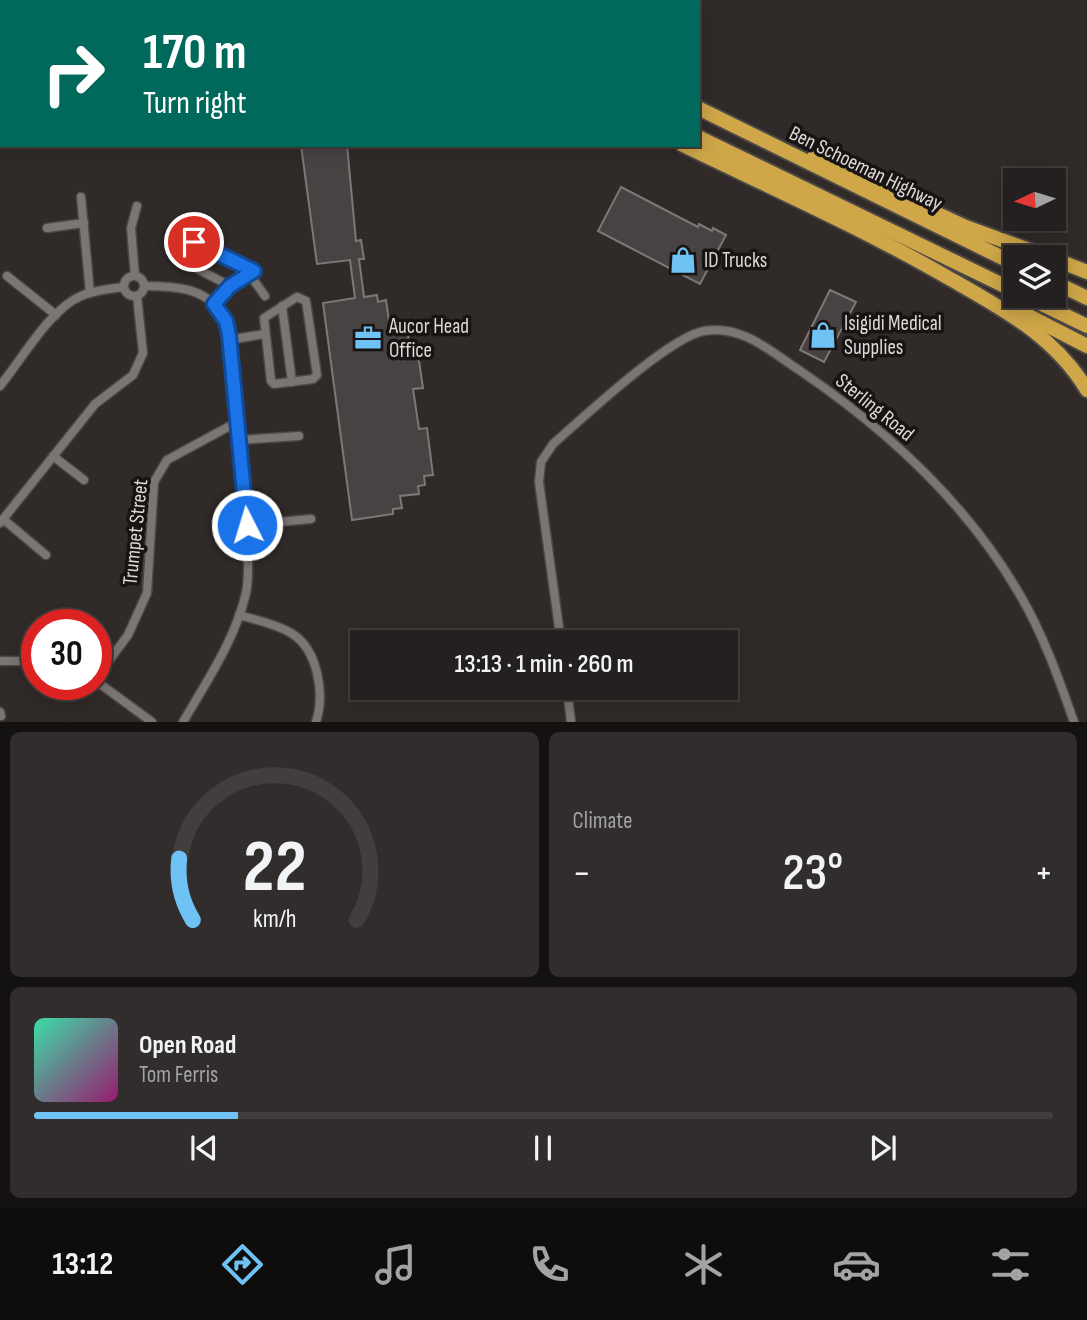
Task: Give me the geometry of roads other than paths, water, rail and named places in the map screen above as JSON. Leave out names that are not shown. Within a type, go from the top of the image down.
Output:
[{"type":"highway","name":"Ben Schoeman Highway","points":[[700,109],[1003,258]]},
{"type":"highway","points":[[700,138],[1003,285]]},
{"type":"highway","points":[[766,142],[791,148],[843,168],[966,226],[1016,245]]},
{"type":"highway","points":[[687,147],[920,256],[1087,346]]},
{"type":"highway","points":[[880,239],[1029,325],[1064,358],[1087,390]]},
{"type":"highway","points":[[1066,264],[1087,272]]},
{"type":"highway","points":[[1066,288],[1087,298]]},
{"type":"highway","points":[[1050,308],[1087,326]]},
{"type":"street","points":[[81,197],[90,293]]},
{"type":"street","points":[[135,276],[131,228],[137,206]]},
{"type":"street","points":[[47,228],[84,223]]},
{"type":"street","points":[[194,242],[253,270],[250,275],[230,286],[214,304]]},
{"type":"street","points":[[188,264],[230,286]]},
{"type":"street","points":[[250,275],[265,296]]},
{"type":"street","points":[[7,276],[56,315]]},
{"type":"street","points":[[137,296],[127,293],[124,287],[127,279],[135,276],[142,279],[144,286]]},
{"type":"street","points":[[46,555],[1,521],[95,404],[128,381],[141,362],[142,341],[137,296],[144,286]]},
{"type":"street","points":[[144,286],[185,289],[214,304],[226,321],[239,421],[249,580],[229,642],[183,722]]},
{"type":"street","points":[[2,380],[70,302],[90,293],[124,287]]},
{"type":"street","points":[[297,297],[306,301],[317,375],[313,379],[272,383],[264,318],[282,306],[297,297]]},
{"type":"street","points":[[282,306],[292,382]]},
{"type":"street","name":"Sterling Road","points":[[559,630],[539,482],[545,454],[553,444],[677,341],[702,331],[721,329],[743,334],[851,405],[920,468],[977,532],[1020,595],[1057,675],[1074,722]]},
{"type":"street","points":[[229,340],[264,334]]},
{"type":"street","name":"Trumpet Street","points":[[112,658],[128,635],[147,593],[154,482],[159,469],[166,460],[239,421]]},
{"type":"street","points":[[240,440],[299,436]]},
{"type":"street","points":[[54,456],[84,480]]},
{"type":"street","points":[[247,525],[311,519]]},
{"type":"street","points":[[239,615],[292,633],[301,641],[310,654],[319,687],[320,701],[316,722]]},
{"type":"street","points":[[0,662],[21,661]]},
{"type":"street","points":[[112,692],[152,722]]},
{"type":"street","points":[[569,700],[572,722]]},
{"type":"place","name":"ID Trucks","points":[[683,260]]},
{"type":"place","name":"Isigidi Medical Supplies","points":[[823,335]]},
{"type":"place","name":"Aucor Head Office","points":[[368,338]]}]
